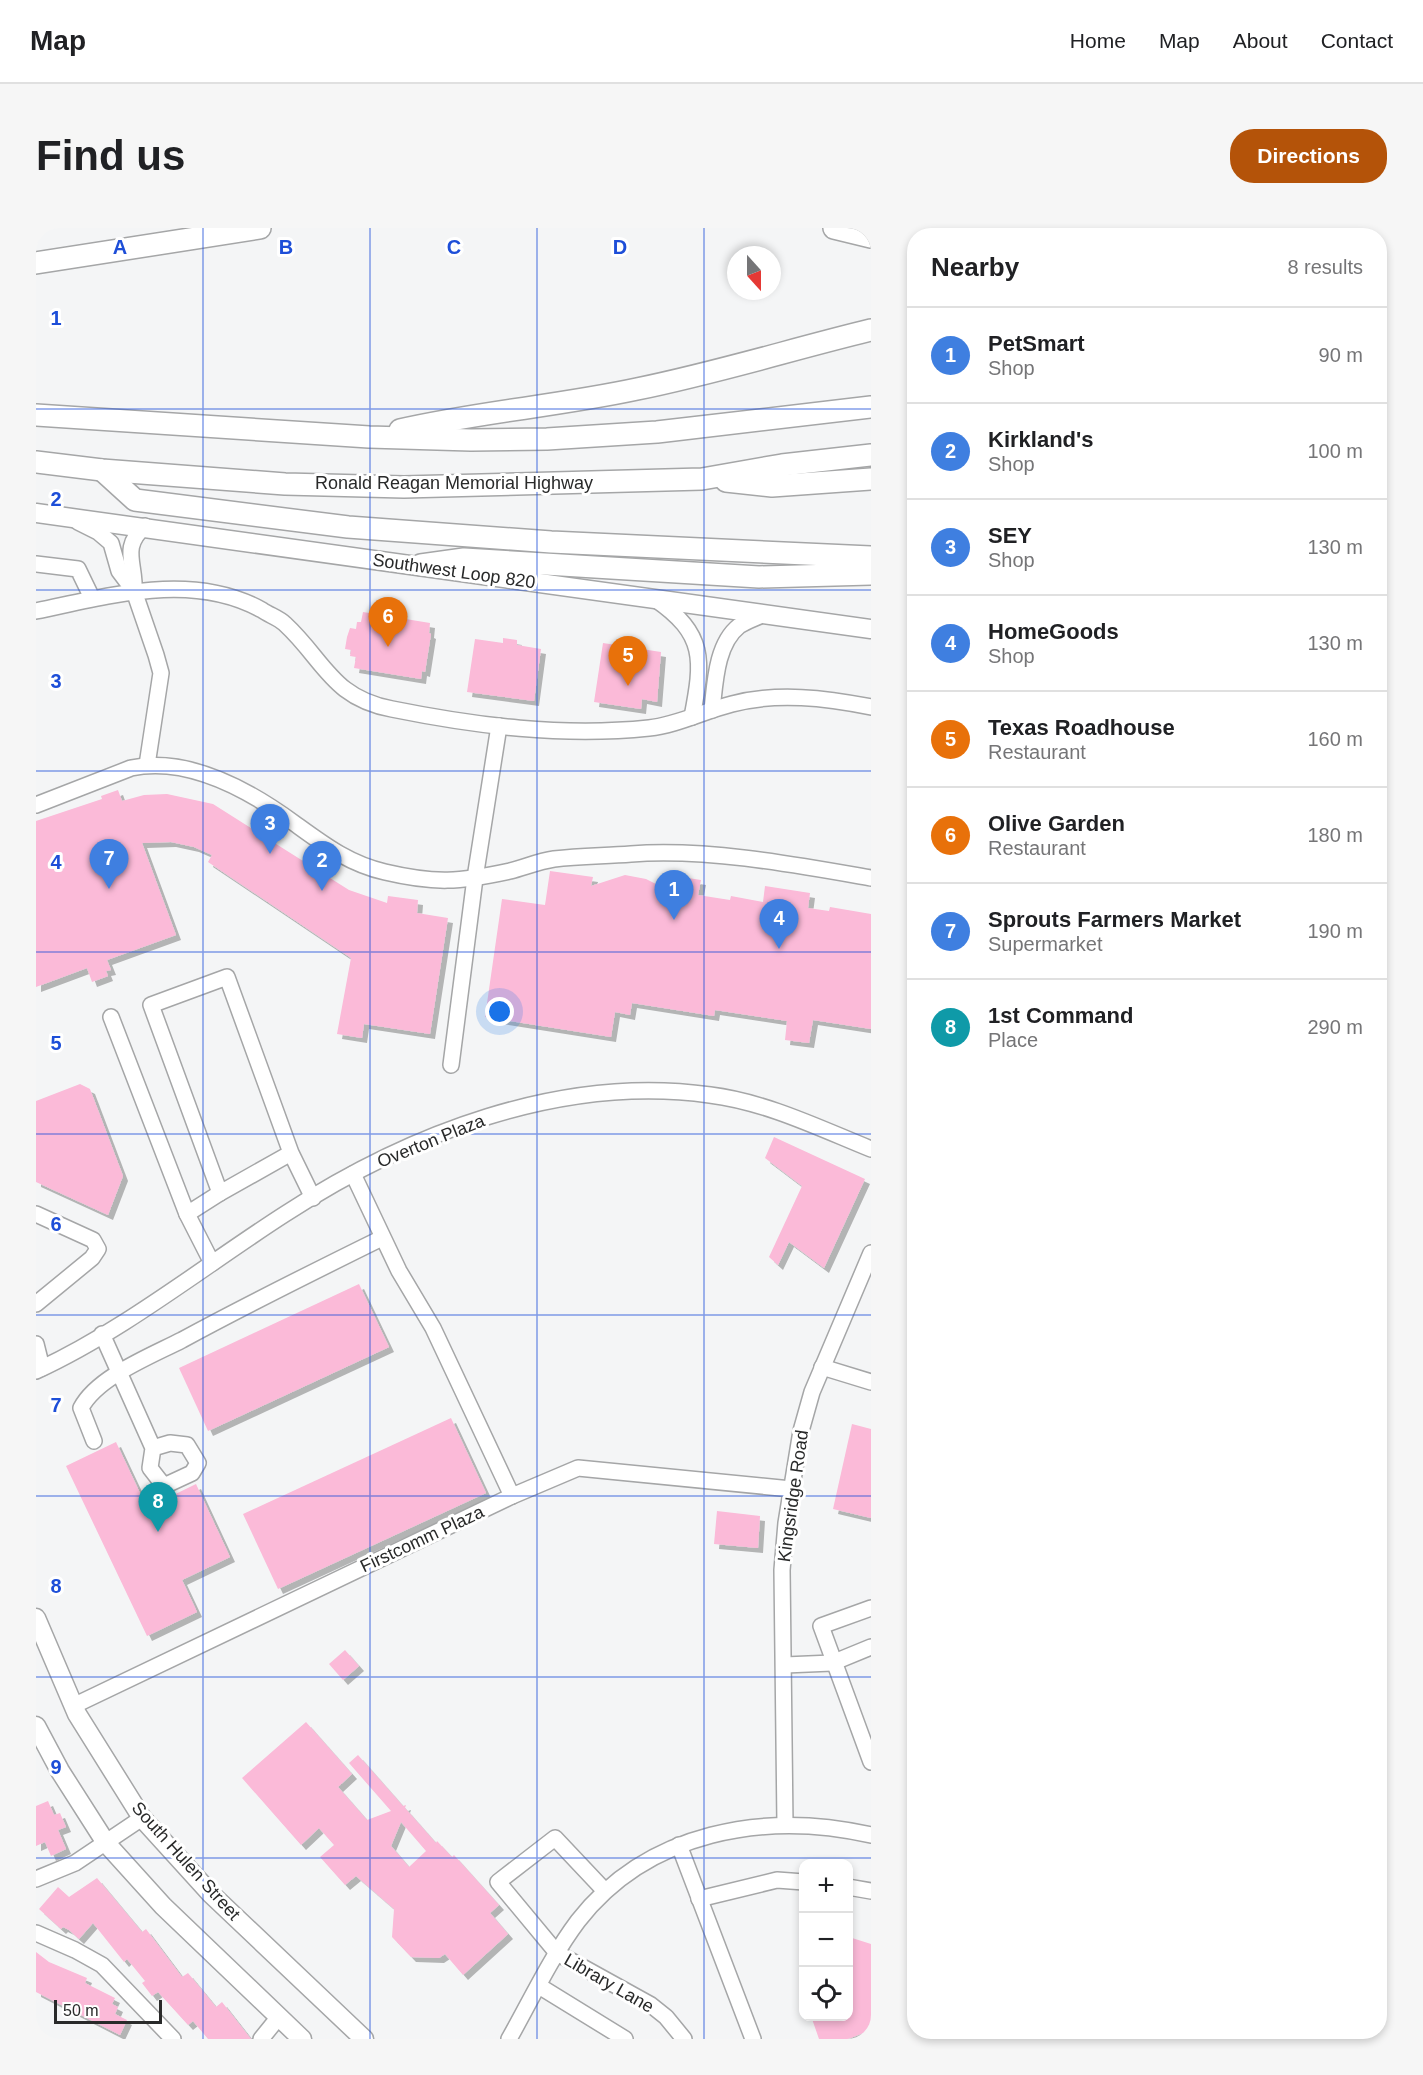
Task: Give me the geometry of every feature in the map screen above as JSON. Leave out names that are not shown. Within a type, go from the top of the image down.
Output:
[{"type":"highway","points":[[36,263],[260,228]]},
{"type":"highway","points":[[834,228],[871,237]]},
{"type":"highway","points":[[369,437],[455,418],[543,406],[639,389],[871,330]]},
{"type":"highway","points":[[36,415],[106,422],[369,437],[547,439],[657,432],[871,407]]},
{"type":"highway","name":"Ronald Reagan Memorial Highway","points":[[36,462],[102,470],[285,484],[404,488],[702,479],[782,465],[871,455]]},
{"type":"highway","points":[[102,470],[135,500],[348,527],[562,543],[871,557]]},
{"type":"highway","points":[[702,479],[772,486],[871,478]]},
{"type":"highway","points":[[421,565],[464,559],[759,577],[871,574]]},
{"type":"main road","name":"Southwest Loop 820","points":[[36,513],[145,526],[871,629]]},
{"type":"main road","name":"South Hulen Street","points":[[36,1618],[73,1706],[142,1818],[211,1894],[364,2039]]},
{"type":"main road","points":[[36,1726],[60,1771],[106,1843],[163,1906],[302,2039]]},
{"type":"street","points":[[64,516],[98,532],[111,543],[119,571],[134,591]]},
{"type":"street","points":[[145,526],[134,536],[131,547],[134,591],[161,673],[147,765]]},
{"type":"street","points":[[36,564],[78,569],[92,598]]},
{"type":"street","points":[[36,610],[134,591],[207,591],[247,602],[284,623],[332,680],[351,694],[389,709],[499,726],[534,730],[652,728],[735,703],[777,698],[816,698],[871,707]]},
{"type":"street","points":[[655,599],[679,616],[693,635],[699,662],[692,717]]},
{"type":"street","points":[[712,710],[719,661],[726,644],[738,627],[764,614]]},
{"type":"street","points":[[451,1065],[475,879],[499,726]]},
{"type":"street","points":[[36,805],[131,768],[147,765],[181,767],[255,797],[328,849],[366,868],[441,882],[475,879],[553,859],[635,854],[724,858],[871,878]]},
{"type":"street","points":[[220,1193],[151,1005],[227,977],[291,1153],[313,1197]]},
{"type":"street","points":[[111,1017],[187,1214],[212,1263]]},
{"type":"street","name":"Overton Plaza","points":[[39,1369],[102,1334],[313,1197],[353,1174],[458,1127],[532,1105],[615,1090],[710,1095],[748,1103],[871,1149]]},
{"type":"street","points":[[187,1214],[291,1153]]},
{"type":"street","points":[[353,1174],[382,1238],[433,1328],[512,1496]]},
{"type":"street","points":[[36,1214],[93,1240],[98,1250],[92,1258],[36,1304]]},
{"type":"street","points":[[94,1441],[81,1408],[87,1396],[119,1373],[265,1295],[382,1238]]},
{"type":"street","name":"Kingsridge Road","points":[[785,1825],[785,1665],[782,1570],[791,1489],[801,1431],[822,1366],[871,1253]]},
{"type":"street","points":[[102,1334],[153,1448]]},
{"type":"street","points":[[36,1344],[39,1369]]},
{"type":"street","points":[[822,1366],[871,1382]]},
{"type":"street","name":"Firstcomm Plaza","points":[[73,1706],[512,1496],[578,1467],[791,1489]]},
{"type":"street","points":[[871,1608],[821,1626],[832,1663],[871,1762]]},
{"type":"street","points":[[785,1665],[832,1663],[871,1647]]},
{"type":"street","points":[[36,1879],[75,1863],[142,1818]]},
{"type":"street","points":[[509,2039],[578,1922],[605,1891],[653,1856],[718,1832],[785,1825],[871,1835]]},
{"type":"street","points":[[558,1953],[498,1882],[555,1838],[605,1891]]},
{"type":"street","points":[[679,1845],[753,2039]]},
{"type":"street","points":[[699,1899],[777,1880],[799,1882]]},
{"type":"street","points":[[853,1888],[871,1891]]},
{"type":"street","points":[[36,1934],[75,1950],[102,1965],[173,2039]]},
{"type":"street","name":"Library Lane","points":[[558,1953],[651,2005],[666,2017],[684,2039]]},
{"type":"street","points":[[539,1986],[625,2039]]},
{"type":"street","points":[[261,2039],[278,2018]]},
{"type":"building","points":[[363,612],[430,623],[429,633],[431,634],[425,672],[422,671],[421,679],[354,668],[356,657],[350,656],[351,650],[345,649],[350,628],[356,629],[357,622],[361,622]]},
{"type":"building","points":[[503,638],[517,640],[517,645],[541,649],[534,701],[467,692],[475,639],[503,643]]},
{"type":"building","points":[[603,643],[661,652],[657,702],[642,699],[641,709],[594,702]]},
{"type":"building","points":[[118,790],[122,801],[144,795],[167,794],[213,804],[349,890],[387,903],[388,896],[418,900],[417,913],[448,918],[430,1034],[364,1024],[362,1038],[337,1034],[351,958],[208,862],[212,855],[194,847],[171,842],[142,843],[176,935],[107,960],[111,970],[106,971],[108,976],[92,982],[87,968],[36,987],[36,821],[102,799],[101,796]]},
{"type":"building","points":[[550,871],[593,877],[591,886],[625,875],[646,879],[666,889],[669,875],[701,880],[698,895],[730,900],[731,896],[763,902],[765,886],[810,893],[808,908],[829,911],[830,907],[871,914],[871,1029],[813,1020],[809,1043],[785,1040],[787,1021],[715,1010],[714,1016],[632,1003],[630,1015],[615,1012],[611,1037],[485,1017],[502,899],[545,905]]},
{"type":"building","points":[[80,1084],[90,1089],[123,1176],[108,1215],[36,1182],[36,1101]]},
{"type":"building","points":[[774,1137],[865,1179],[824,1268],[789,1242],[778,1265],[769,1257],[802,1186],[765,1158]]},
{"type":"building","points":[[359,1284],[389,1347],[208,1431],[179,1368]]},
{"type":"building","points":[[451,1418],[486,1493],[278,1589],[243,1514]]},
{"type":"building","points":[[852,1424],[871,1429],[871,1518],[833,1509]]},
{"type":"building","points":[[116,1442],[147,1508],[196,1484],[230,1557],[182,1580],[197,1612],[147,1636],[66,1466]]},
{"type":"building","points":[[717,1511],[760,1516],[758,1548],[714,1544]]},
{"type":"building","points":[[345,1650],[359,1666],[343,1680],[329,1664]]},
{"type":"building","points":[[306,1722],[352,1774],[338,1787],[367,1820],[391,1811],[349,1763],[358,1755],[403,1806],[406,1805],[405,1808],[436,1843],[437,1841],[452,1857],[454,1855],[499,1905],[490,1913],[508,1934],[463,1975],[445,1954],[439,1958],[411,1957],[392,1937],[394,1909],[356,1876],[345,1885],[320,1857],[334,1845],[319,1828],[301,1845],[242,1778]],"holes":[[[401,1822],[426,1851],[409,1867],[391,1846]]]},
{"type":"building","points":[[48,1801],[54,1815],[60,1813],[66,1827],[58,1830],[66,1849],[51,1856],[45,1842],[36,1846],[36,1806]]},
{"type":"building","points":[[97,1878],[142,1932],[146,1929],[182,1977],[188,1973],[216,2007],[222,2002],[251,2039],[208,2039],[193,2021],[188,2025],[158,1992],[152,1996],[142,1983],[145,1981],[127,1959],[124,1962],[93,1923],[79,1939],[69,1930],[63,1927],[61,1929],[39,1909],[58,1887],[69,1897]]},
{"type":"building","points":[[853,1938],[871,1944],[871,2030],[848,2039],[819,2039],[813,2021],[853,2021]]},
{"type":"building","points":[[36,1952],[49,1962],[87,1978],[85,1983],[115,1998],[112,2004],[118,2007],[115,2014],[127,2020],[120,2035],[36,1992]]},
{"type":"place","name":"Olive Garden","points":[[388,647]]},
{"type":"place","name":"Texas Roadhouse","points":[[628,686]]},
{"type":"place","name":"SEY","points":[[270,854]]},
{"type":"place","name":"Sprouts Farmers Market","points":[[109,889]]},
{"type":"place","name":"Kirkland's","points":[[322,891]]},
{"type":"place","name":"PetSmart","points":[[674,920]]},
{"type":"place","name":"HomeGoods","points":[[779,949]]},
{"type":"place","name":"1st Command","points":[[158,1532]]}]
